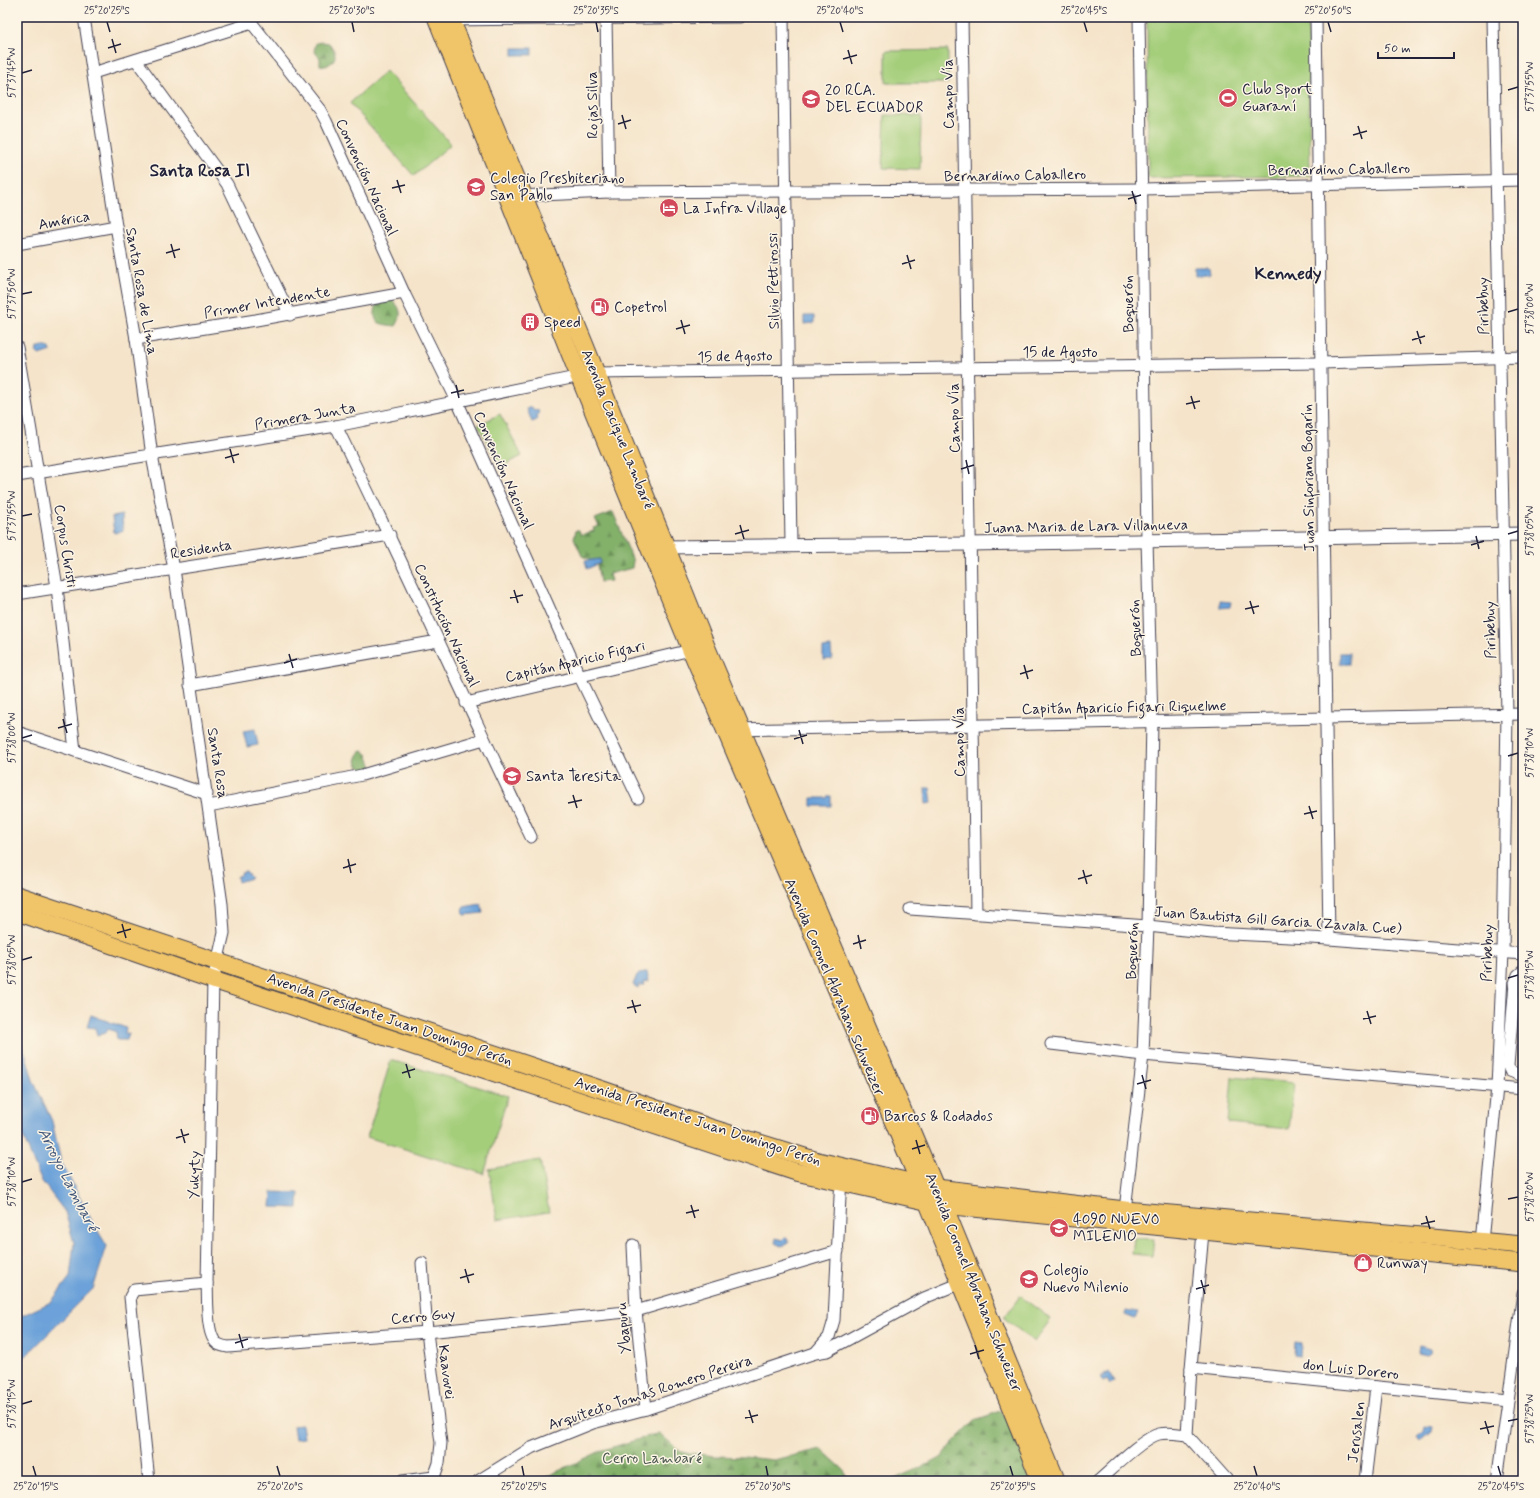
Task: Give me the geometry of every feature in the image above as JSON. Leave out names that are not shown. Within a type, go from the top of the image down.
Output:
[{"type":"highway","name":"Avenida Coronel Abrahan Schweizer","points":[[932,1195],[961,1283],[1041,1481]]},
{"type":"highway","name":"Avenida Coronel Abrahan Schweizer","points":[[932,1195],[1056,1481]]},
{"type":"main road","name":"Avenida Cacique Lambaré","points":[[444,19],[524,196],[596,374],[657,547],[691,650]]},
{"type":"main road","name":"Avenida Cacique Lambaré","points":[[444,19],[507,197],[579,376],[657,547],[733,730]]},
{"type":"main road","name":"Avenida Coronel Abrahan Schweizer","points":[[691,650],[733,730],[932,1195]]},
{"type":"main road","name":"Avenida Coronel Abrahan Schweizer","points":[[733,730],[901,1141],[932,1195]]},
{"type":"main road","name":"Avenida Presidente Juan Domingo Perón","points":[[17,895],[218,961],[704,1134],[796,1172],[841,1182],[1101,1222],[1523,1263]]},
{"type":"main road","name":"Avenida Presidente Juan Domingo Perón","points":[[17,912],[213,980],[704,1134],[799,1157],[886,1175],[932,1195],[1125,1210],[1523,1245]]},
{"type":"main road","points":[[886,1175],[896,1170],[900,1164],[903,1156],[901,1141]]},
{"type":"street","name":"Santa Rosa de Lima","points":[[84,17],[116,226],[136,339],[152,456],[174,569]]},
{"type":"street","name":"Rojas Silva","points":[[606,17],[609,192]]},
{"type":"street","points":[[444,19],[740,17]]},
{"type":"street","name":"Silvio Pettirossi","points":[[783,17],[791,545]]},
{"type":"street","name":"Campo Vía","points":[[962,17],[976,914]]},
{"type":"street","name":"Boquerón","points":[[1125,1210],[1143,1055],[1148,926],[1152,721],[1147,540],[1139,17]]},
{"type":"street","name":"Juan Sinforiano Bogarín","points":[[1316,17],[1329,939]]},
{"type":"street","name":"Piribebuy","points":[[1482,1242],[1497,1087],[1503,952],[1507,714],[1493,17]]},
{"type":"street","points":[[93,73],[136,60],[249,20]]},
{"type":"street","name":"Convención Nacional","points":[[249,20],[320,110],[404,293],[458,403],[579,675],[638,798]]},
{"type":"street","points":[[136,60],[227,184],[290,315]]},
{"type":"street","name":"Bernardino Caballero","points":[[507,197],[609,192],[1142,189],[1523,180]]},
{"type":"street","name":"América","points":[[17,244],[116,226]]},
{"type":"street","name":"Primer Intendente","points":[[136,339],[290,315],[404,293]]},
{"type":"street","name":"Corpus Christi","points":[[17,347],[18,362],[39,472],[57,587],[76,751]]},
{"type":"street","name":"15 de Agosto","points":[[596,374],[789,369],[1321,363],[1523,357]]},
{"type":"street","name":"Primera Junta","points":[[17,476],[336,426],[458,403],[579,376],[596,374]]},
{"type":"street","name":"Constitución Nacional","points":[[336,426],[390,535],[466,703],[531,837]]},
{"type":"street","name":"Juana Maria de Lara Villanueva","points":[[657,547],[970,544],[1523,534]]},
{"type":"street","name":"Residenta","points":[[17,594],[390,535]]},
{"type":"street","name":"Santa Rosa","points":[[174,569],[190,685],[208,794],[222,904],[224,933],[218,961]]},
{"type":"street","points":[[190,685],[438,641]]},
{"type":"street","name":"Capitán Aparicio Figari","points":[[466,703],[579,675],[691,650]]},
{"type":"street","name":"Capitán Aparicio Figari Riquelme","points":[[733,730],[1523,714]]},
{"type":"street","points":[[17,732],[208,794]]},
{"type":"street","points":[[209,806],[362,775],[484,738]]},
{"type":"street","name":"Juan Bautista Gill Garcia (Zavala Cue)","points":[[910,910],[1148,926],[1212,933],[1329,939],[1523,954]]},
{"type":"street","name":"Yukyty","points":[[214,1340],[210,1330],[207,1283],[213,980],[218,961]]},
{"type":"street","points":[[1523,971],[1518,975],[1515,983],[1508,1066],[1510,1071],[1523,1076]]},
{"type":"street","points":[[1051,1044],[1143,1055],[1523,1089]]},
{"type":"street","points":[[815,1353],[829,1337],[834,1320],[841,1182],[840,1166]]},
{"type":"street","points":[[1101,1222],[1116,1218],[1125,1210]]},
{"type":"street","points":[[1187,1436],[1191,1368],[1204,1232]]},
{"type":"street","name":"Ybapuru","points":[[633,1245],[636,1311],[646,1409]]},
{"type":"street","name":"Cerro Guy","points":[[214,1340],[220,1345],[228,1347],[427,1332],[636,1311],[838,1251]]},
{"type":"street","name":"Kaavovei","points":[[422,1263],[427,1332],[441,1443],[440,1463],[434,1480]]},
{"type":"street","points":[[149,1481],[130,1297],[134,1290],[207,1283]]},
{"type":"street","name":"Arquitecto Tomas Romero Pereira","points":[[478,1481],[531,1448],[545,1441],[593,1423],[646,1409],[815,1353],[827,1351],[924,1298],[961,1283]]},
{"type":"street","points":[[1497,1481],[1523,1293]]},
{"type":"street","name":"don Luis Dorero","points":[[1191,1368],[1508,1400]]},
{"type":"street","name":"Jerusalen","points":[[1365,1481],[1376,1387]]},
{"type":"street","points":[[1098,1481],[1147,1440],[1158,1434],[1187,1436],[1228,1481]]},
{"type":"street","points":[[402,1481],[434,1480]]},
{"type":"green space","name":"Club Sport Guaraní","points":[[1308,18],[1310,176],[1148,178],[1147,19]]},
{"type":"green space","points":[[316,43],[329,43],[335,53],[333,61],[326,66],[320,65],[320,58],[314,51]]},
{"type":"green space","points":[[948,50],[948,83],[886,83],[886,51]]},
{"type":"green space","points":[[386,71],[451,144],[414,176],[350,103]]},
{"type":"green space","points":[[885,115],[921,116],[920,169],[883,168]]},
{"type":"green space","points":[[391,299],[400,311],[400,318],[396,326],[385,325],[378,322],[375,315],[377,303]]},
{"type":"green space","points":[[500,414],[522,456],[500,467],[478,425]]},
{"type":"green space","points":[[613,512],[633,561],[632,568],[609,574],[611,581],[600,582],[597,565],[600,563],[600,559],[591,560],[582,556],[574,538],[576,530],[579,530],[581,535],[594,531],[593,528],[599,526],[595,519]]},
{"type":"green space","points":[[363,751],[367,754],[372,767],[364,770],[359,767],[356,761],[359,752]]},
{"type":"green space","points":[[1523,898],[1523,926],[1519,919],[1518,909]]},
{"type":"green space","points":[[391,1060],[508,1096],[484,1174],[367,1137]]},
{"type":"green space","points":[[1232,1077],[1294,1083],[1289,1129],[1228,1123]]},
{"type":"green space","points":[[540,1160],[549,1212],[497,1220],[489,1169]]},
{"type":"green space","points":[[1134,1238],[1154,1239],[1152,1256],[1132,1254]]},
{"type":"green space","points":[[1020,1296],[1051,1319],[1034,1342],[1004,1318]]},
{"type":"green space","points":[[1001,1411],[1015,1430],[1036,1481],[890,1481],[941,1458],[957,1438],[975,1420]]},
{"type":"green space","name":"Cerro Lambaré","points":[[659,1433],[681,1452],[715,1456],[774,1460],[821,1449],[844,1470],[848,1481],[537,1481],[603,1450]]},
{"type":"water","points":[[513,48],[532,48],[532,55],[513,55]]},
{"type":"water","points":[[1195,268],[1209,268],[1210,275],[1195,275]]},
{"type":"water","points":[[804,316],[814,316],[814,323],[804,324]]},
{"type":"water","points":[[42,346],[50,348],[51,351],[39,355],[36,352],[38,348]]},
{"type":"water","points":[[532,407],[534,411],[538,410],[539,414],[536,415],[537,420],[532,422],[527,409]]},
{"type":"water","points":[[122,515],[123,531],[114,533],[112,517]]},
{"type":"water","points":[[600,559],[600,563],[587,569],[585,561]]},
{"type":"water","points":[[1220,601],[1231,602],[1230,607],[1220,608]]},
{"type":"water","points":[[831,647],[832,659],[823,660],[823,648]]},
{"type":"water","points":[[1340,653],[1349,653],[1349,664],[1340,664]]},
{"type":"water","points":[[255,729],[258,745],[247,747],[243,731]]},
{"type":"water","points":[[925,788],[930,788],[932,803],[926,804]]},
{"type":"water","points":[[828,796],[831,796],[831,806],[812,806],[812,798],[827,798]]},
{"type":"water","points":[[243,872],[246,872],[251,878],[238,882],[237,877]]},
{"type":"water","points":[[481,904],[483,913],[464,915],[463,907]]},
{"type":"water","points":[[647,972],[649,981],[644,982],[645,985],[639,985],[638,988],[633,985],[637,975]]},
{"type":"water","points":[[91,1015],[126,1028],[125,1033],[129,1034],[127,1040],[117,1040],[116,1032],[108,1029],[106,1033],[97,1035],[95,1028],[87,1027]]},
{"type":"water","name":"Arroyo Lambaré","points":[[17,1034],[25,1052],[33,1080],[52,1121],[61,1162],[93,1223],[107,1246],[93,1289],[17,1365],[17,1318],[51,1302],[70,1277],[74,1243],[65,1212],[41,1180],[17,1122]]},
{"type":"water","points":[[272,1192],[299,1193],[298,1208],[271,1207]]},
{"type":"water","points":[[786,1237],[789,1242],[788,1244],[781,1246],[775,1243],[776,1238],[782,1240]]},
{"type":"water","points":[[1126,1310],[1138,1312],[1135,1319],[1125,1315]]},
{"type":"water","points":[[1295,1342],[1301,1343],[1300,1356],[1294,1355]]},
{"type":"water","points":[[1419,1346],[1431,1349],[1430,1353],[1427,1355],[1418,1353]]},
{"type":"water","points":[[1109,1372],[1114,1382],[1110,1384],[1107,1379],[1103,1381],[1100,1378]]},
{"type":"water","points":[[302,1425],[304,1438],[295,1439],[293,1426]]},
{"type":"water","points":[[1425,1426],[1432,1427],[1431,1432],[1420,1441],[1417,1437],[1424,1432]]},
{"type":"place","name":"Club Sport Guaraní","points":[[1228,98]]},
{"type":"place","name":"20 RCA. DEL ECUADOR","points":[[811,99]]},
{"type":"place","name":"Colegio Presbiteriano San Pablo","points":[[476,187]]},
{"type":"place","name":"La Infra Village","points":[[669,208]]},
{"type":"place","name":"Copetrol","points":[[600,307]]},
{"type":"place","name":"Speed","points":[[530,322]]},
{"type":"place","name":"Santa Teresita","points":[[512,776]]},
{"type":"place","name":"Barcos & Rodados","points":[[870,1116]]},
{"type":"place","name":"4090 NUEVO MILENIO","points":[[1059,1228]]},
{"type":"place","name":"Runway","points":[[1363,1263]]},
{"type":"place","name":"Colegio Nuevo Milenio","points":[[1029,1279]]},
{"type":"district","name":"Santa Rosa II","points":[[200,170]]},
{"type":"district","name":"Kennedy","points":[[1288,273]]}]
